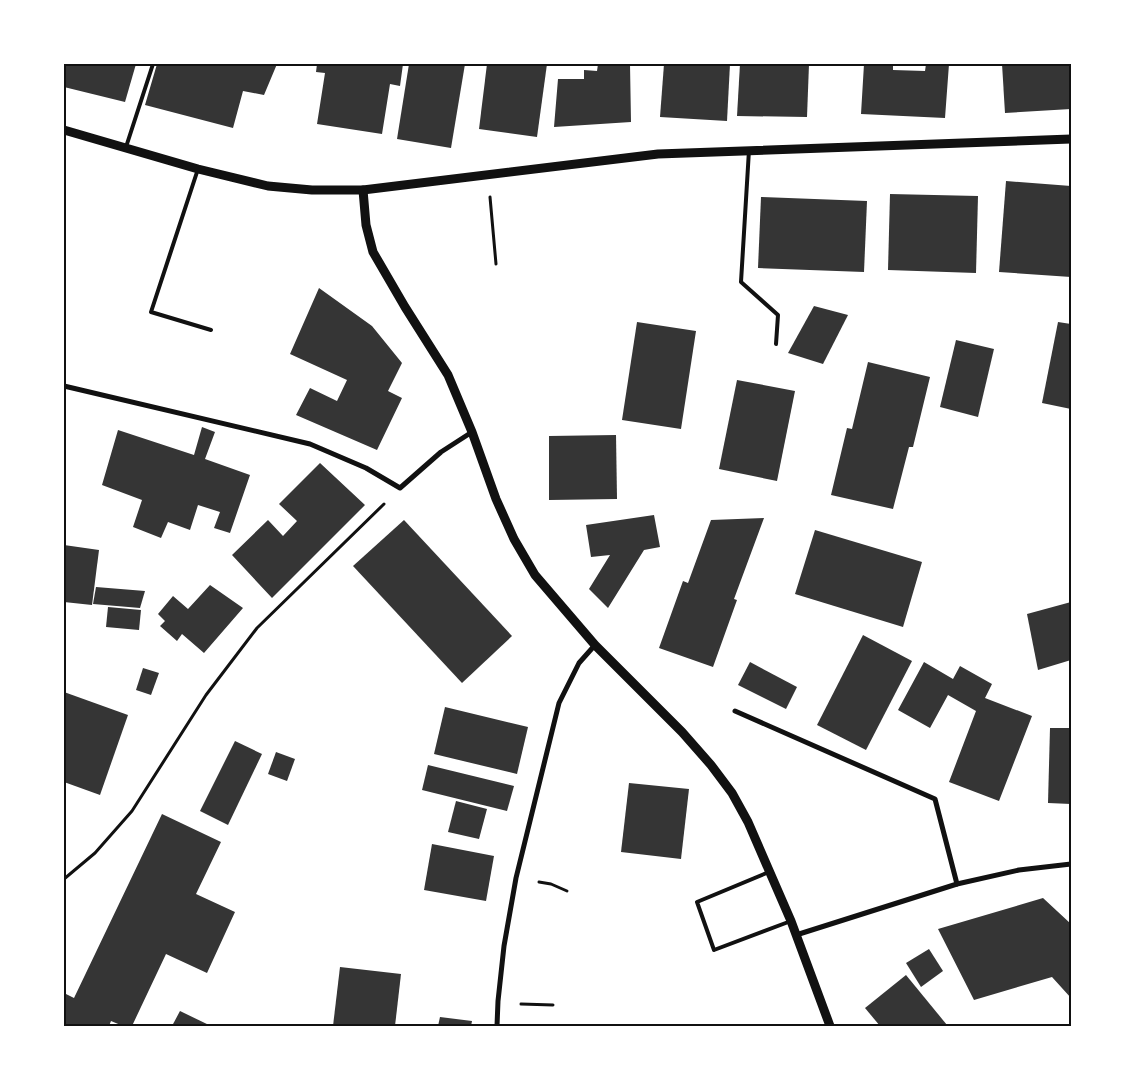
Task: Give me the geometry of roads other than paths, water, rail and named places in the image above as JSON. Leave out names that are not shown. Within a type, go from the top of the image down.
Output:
[{"type":"street","points":[[64,130],[198,169],[268,186],[312,190],[364,190],[658,154],[1071,139]]},
{"type":"street","points":[[364,190],[366,225],[373,252],[405,308],[448,375],[472,432],[496,499],[514,539],[535,574],[595,645],[682,732],[711,765],[732,793],[748,822],[791,921],[830,1026]]},
{"type":"street","points":[[64,386],[310,444],[366,468],[400,488],[441,452],[472,432]]},
{"type":"street","points":[[497,1026],[504,946],[516,878],[559,703],[579,663],[595,645]]},
{"type":"street","points":[[735,711],[935,799],[956,884]]},
{"type":"street","points":[[796,935],[956,884],[1019,870],[1071,864]]},
{"type":"lane","points":[[126,149],[153,64]]},
{"type":"lane","points":[[749,150],[741,282],[778,314],[776,344]]},
{"type":"lane","points":[[198,169],[151,312],[211,330]]},
{"type":"lane","points":[[770,872],[697,902],[714,950],[791,921]]}]
